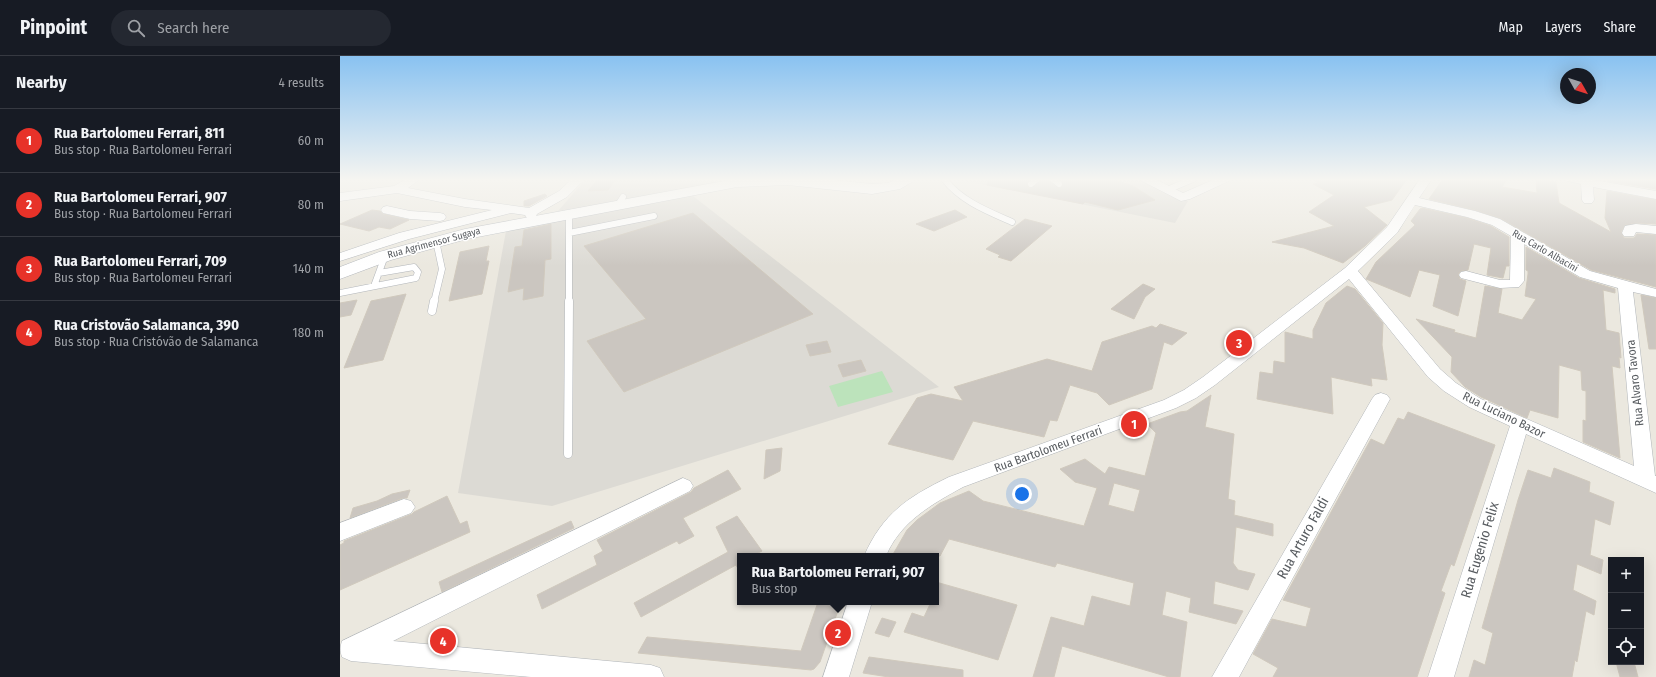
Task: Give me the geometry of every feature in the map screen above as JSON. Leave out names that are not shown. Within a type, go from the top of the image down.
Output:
[{"type":"main road","name":"Rua Agrimensor Sugaya","points":[[340,272],[385,256],[436,241],[531,217],[569,214],[593,208]]},
{"type":"street","points":[[381,208],[410,215],[440,216]]},
{"type":"street","points":[[404,236],[455,208]]},
{"type":"street","points":[[496,208],[531,217],[544,208]]},
{"type":"street","name":"Rua Bartolomeu Ferrari","points":[[876,553],[887,532],[906,511],[930,495],[956,482],[1170,404],[1190,394],[1209,381],[1350,271],[1392,230],[1406,208]]},
{"type":"street","name":"Rua Carlo Albacini","points":[[1445,208],[1483,217],[1496,222],[1585,274],[1625,286],[1656,293]]},
{"type":"street","points":[[340,256],[404,236],[508,210]]},
{"type":"street","points":[[1629,233],[1630,229],[1636,228],[1656,230]]},
{"type":"street","points":[[1466,275],[1500,284],[1514,284],[1517,281],[1518,235]]},
{"type":"street","name":"Rua Luciano Bazor","points":[[1350,271],[1434,373],[1450,387],[1475,403],[1651,482]]},
{"type":"street","name":"Rua Alvaro Tavora","points":[[1625,286],[1651,482]]},
{"type":"street","name":"Rua Arturo Faldi","points":[[1225,677],[1380,399]]},
{"type":"street","name":"Rua Eugenio Felix","points":[[1441,677],[1520,424]]},
{"type":"street","points":[[346,650],[683,486]]},
{"type":"street","points":[[340,532],[404,507]]},
{"type":"street","points":[[836,677],[859,605]]},
{"type":"street","points":[[346,650],[464,658],[651,677]]},
{"type":"lane","points":[[985,208],[1012,222]]},
{"type":"lane","points":[[568,454],[569,214]]},
{"type":"lane","points":[[569,233],[654,216]]},
{"type":"lane","points":[[432,310],[442,269],[436,241]]},
{"type":"lane","points":[[374,286],[385,256]]},
{"type":"lane","points":[[340,293],[416,278],[418,272],[414,267],[379,273]]},
{"type":"shaded area","points":[[561,208],[576,208],[558,211]]},
{"type":"shaded area","points":[[629,208],[708,208],[939,387],[552,506],[458,493],[506,231]]},
{"type":"shaded area","points":[[1100,208],[1184,208],[1175,223]]},
{"type":"green space","points":[[882,371],[893,392],[838,407],[829,386]]},
{"type":"building","points":[[1110,208],[1125,208],[1118,210]]},
{"type":"building","points":[[1315,208],[1365,208],[1387,225],[1365,246],[1343,263],[1304,248],[1272,242],[1334,226],[1309,212]]},
{"type":"building","points":[[1422,208],[1467,218],[1491,226],[1509,237],[1509,266],[1506,266],[1503,278],[1487,275],[1491,248],[1474,244],[1468,270],[1461,271],[1458,274],[1460,279],[1466,281],[1458,316],[1433,306],[1440,275],[1419,270],[1410,297],[1366,279],[1376,262],[1415,225],[1411,221]]},
{"type":"building","points":[[1467,208],[1568,208],[1611,232],[1605,218],[1606,208],[1656,208],[1656,224],[1636,223],[1625,225],[1621,232],[1624,238],[1634,238],[1637,234],[1656,235],[1656,287],[1591,270],[1500,218]]},
{"type":"building","points":[[372,210],[409,220],[390,229],[379,227],[369,231],[340,224]]},
{"type":"building","points":[[955,210],[967,217],[934,231],[916,224]]},
{"type":"building","points":[[693,213],[813,314],[624,392],[587,341],[646,319],[584,246]]},
{"type":"building","points":[[1025,219],[1052,226],[1011,261],[998,257],[1000,255],[986,249]]},
{"type":"building","points":[[551,224],[551,259],[545,260],[543,296],[523,300],[524,288],[508,292],[515,247],[522,246],[524,230]]},
{"type":"building","points":[[489,246],[486,261],[489,261],[482,294],[449,301],[460,252]]},
{"type":"building","points":[[1526,247],[1579,278],[1615,289],[1615,293],[1603,290],[1606,330],[1619,333],[1621,358],[1619,357],[1620,368],[1612,366],[1620,458],[1583,442],[1583,420],[1586,421],[1586,391],[1582,390],[1581,371],[1559,365],[1558,418],[1530,410],[1527,418],[1481,397],[1465,387],[1451,372],[1452,357],[1416,319],[1455,330],[1454,332],[1476,338],[1485,286],[1502,289],[1498,313],[1522,320],[1536,299],[1525,296],[1528,274],[1528,271],[1526,270]]},
{"type":"building","points":[[1143,284],[1155,289],[1145,297],[1134,319],[1111,309]]},
{"type":"building","points":[[1347,286],[1355,289],[1383,323],[1382,345],[1387,380],[1371,378],[1372,386],[1331,377],[1333,414],[1257,399],[1260,372],[1273,374],[1274,361],[1285,363],[1285,332],[1313,339],[1313,330],[1326,303]]},
{"type":"building","points":[[406,294],[383,360],[344,368],[371,301]]},
{"type":"building","points":[[1641,295],[1656,298],[1656,349],[1649,349]]},
{"type":"building","points":[[357,300],[351,315],[340,317],[340,303]]},
{"type":"building","points":[[1160,324],[1187,333],[1172,345],[1164,342],[1152,389],[1109,405],[1097,393],[1070,385],[1057,421],[1050,420],[1044,437],[973,421],[953,460],[888,444],[917,398],[931,394],[963,401],[954,387],[1047,359],[1092,371],[1102,342],[1152,326],[1156,328]]},
{"type":"building","points":[[827,341],[831,352],[810,356],[806,345]]},
{"type":"building","points":[[861,360],[866,371],[843,377],[838,365]]},
{"type":"building","points":[[1211,395],[1205,427],[1234,434],[1228,499],[1235,501],[1234,515],[1273,524],[1273,536],[1236,527],[1233,563],[1238,570],[1255,574],[1248,590],[1215,581],[1213,604],[1243,611],[1236,624],[1189,612],[1191,598],[1166,591],[1162,615],[1187,622],[1180,677],[1169,677],[1062,646],[1054,677],[1033,677],[1051,617],[1084,626],[1092,596],[1130,606],[1134,583],[1057,563],[1055,567],[949,539],[940,556],[939,553],[894,553],[907,530],[917,520],[940,503],[969,491],[983,501],[1084,526],[1097,488],[1075,482],[1060,469],[1085,459],[1105,474],[1109,467],[1145,476],[1156,433],[1147,424],[1180,412],[1187,411]],"holes":[[[1114,483],[1140,490],[1134,512],[1108,505]]]},
{"type":"building","points":[[1408,412],[1495,445],[1454,566],[1451,564],[1441,591],[1445,593],[1417,677],[1273,677],[1278,668],[1253,654],[1272,619],[1306,627],[1311,608],[1283,600],[1371,439],[1384,445],[1398,418],[1404,420]]},
{"type":"building","points":[[782,448],[780,471],[764,479],[766,450]]},
{"type":"building","points":[[1554,468],[1590,482],[1589,492],[1614,502],[1610,525],[1595,519],[1590,555],[1603,560],[1601,574],[1577,564],[1573,590],[1596,601],[1594,615],[1586,611],[1577,662],[1575,660],[1572,677],[1469,677],[1474,660],[1485,665],[1493,633],[1482,628],[1518,500],[1528,470],[1551,478]]},
{"type":"building","points":[[728,470],[741,489],[683,518],[694,536],[679,544],[677,541],[542,609],[537,595],[597,565],[594,556],[603,551],[597,540],[691,492],[694,488]]},
{"type":"building","points":[[410,490],[407,498],[403,498],[350,518],[353,508],[377,501],[392,494]]},
{"type":"building","points":[[447,496],[460,524],[467,521],[470,532],[340,590],[340,545],[344,543],[344,541],[412,514]]},
{"type":"building","points":[[737,516],[762,551],[758,553],[737,553],[737,567],[736,565],[641,617],[634,603],[728,552],[716,527]]},
{"type":"building","points":[[571,521],[574,528],[442,592],[439,582]]},
{"type":"building","points":[[939,583],[1017,605],[998,660],[904,632],[912,613],[924,617],[930,605],[939,605]]},
{"type":"building","points":[[817,605],[840,605],[820,662],[814,669],[811,670],[638,653],[647,637],[801,651]]},
{"type":"building","points":[[882,618],[896,622],[889,637],[875,633]]},
{"type":"building","points":[[869,657],[963,670],[963,677],[889,677],[863,673]]},
{"type":"building","points":[[1617,665],[1635,665],[1638,677],[1620,677]]},
{"type":"place","name":"Rua Bartolomeu Ferrari, 709","points":[[1239,343]]},
{"type":"place","name":"Rua Bartolomeu Ferrari, 811","points":[[1134,424]]},
{"type":"place","name":"Rua Bartolomeu Ferrari, 907","points":[[838,633]]},
{"type":"place","name":"Rua Cristovão Salamanca, 390","points":[[443,641]]}]
